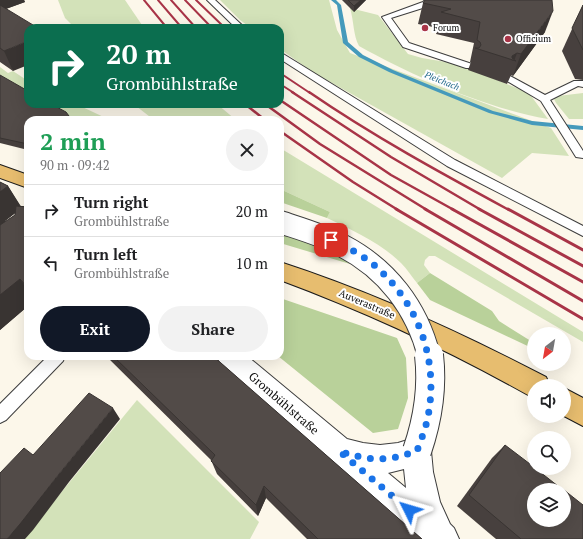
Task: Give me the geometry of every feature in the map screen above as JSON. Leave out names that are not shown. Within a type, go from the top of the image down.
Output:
[{"type":"main road","points":[[3,172],[24,174]]},
{"type":"main road","points":[[3,172],[24,180]]},
{"type":"main road","name":"Auverastraße","points":[[284,273],[372,306],[455,343],[527,381]]},
{"type":"main road","points":[[571,405],[583,413]]},
{"type":"street","name":"Grombühlstraße","points":[[284,223],[331,240],[368,260],[398,290],[411,308],[421,328],[431,374],[430,399],[426,425],[417,451],[417,471],[421,493],[429,515],[442,538]]},
{"type":"street","name":"Grombühlstraße","points":[[234,360],[442,538]]},
{"type":"street","name":"Grombühlstraße","points":[[339,451],[359,457],[379,459],[399,458],[417,451]]},
{"type":"lane","points":[[211,0],[237,24]]},
{"type":"lane","points":[[429,0],[426,4],[386,18],[406,46],[469,66]]},
{"type":"lane","points":[[284,58],[451,163],[583,231]]},
{"type":"lane","points":[[510,79],[545,99],[580,155]]},
{"type":"lane","points":[[545,99],[581,83]]},
{"type":"lane","points":[[0,415],[54,360]]},
{"type":"green space","points":[[58,0],[125,0],[141,24],[71,24],[65,18]]},
{"type":"green space","points":[[220,0],[329,0],[337,30],[350,53],[551,128],[569,156],[532,153],[502,178],[314,73],[284,52],[284,24],[246,24]]},
{"type":"green space","points":[[350,8],[378,15],[408,54],[462,66],[529,93],[548,119],[500,107],[451,90],[403,69],[359,46]]},
{"type":"green space","points":[[0,67],[8,73],[13,71],[24,78],[24,94],[0,80]]},
{"type":"green space","points":[[583,93],[583,119],[569,119],[554,99],[558,96]]},
{"type":"green space","points":[[50,108],[84,108],[102,116],[64,116]]},
{"type":"green space","points":[[139,108],[222,108],[231,116],[149,116]]},
{"type":"green space","points":[[284,150],[583,332],[583,342],[571,335],[571,327],[557,327],[435,256],[429,256],[425,260],[424,265],[430,273],[417,283],[401,263],[385,249],[327,218],[330,212],[284,191]]},
{"type":"green space","points":[[284,191],[330,212],[327,218],[284,203]]},
{"type":"green space","points":[[284,230],[335,254],[350,264],[284,244]]},
{"type":"green space","points":[[430,273],[492,311],[499,321],[527,339],[527,346],[430,300],[417,283]]},
{"type":"green space","points":[[284,299],[397,338],[406,358],[408,398],[398,429],[373,433],[283,360]]},
{"type":"green space","points":[[137,400],[259,522],[250,539],[23,539]]},
{"type":"building","points":[[348,0],[361,0],[354,6]]},
{"type":"building","name":"Officium","points":[[425,0],[552,0],[553,11],[521,54],[517,53],[512,56],[512,58],[516,61],[475,48],[479,48],[481,45],[477,40],[480,22],[441,12],[451,9],[423,3]]},
{"type":"building","points":[[0,5],[31,24],[24,24],[24,43],[4,51],[0,48]]},
{"type":"building","points":[[583,5],[583,50],[572,28]]},
{"type":"building","points":[[0,75],[24,89],[24,108],[58,108],[66,112],[69,116],[24,116],[24,143],[0,138]]},
{"type":"building","points":[[0,182],[8,186],[0,192]]},
{"type":"building","points":[[16,206],[24,207],[24,284],[20,279],[0,295],[0,225],[15,215]]},
{"type":"building","points":[[117,360],[218,360],[422,539],[318,539],[264,486],[256,505],[211,461],[215,455]]},
{"type":"building","points":[[89,393],[113,408],[20,524],[7,539],[0,539],[0,473],[24,448],[33,455]]},
{"type":"building","points":[[505,445],[527,462],[527,475],[544,475],[554,483],[527,483],[527,527],[571,527],[571,496],[583,505],[583,539],[521,539],[469,495]]},
{"type":"waterway","name":"Pleichach","points":[[333,0],[339,5],[346,43],[361,56],[391,71],[491,112],[532,123],[583,128]]},
{"type":"railway","points":[[144,0],[164,24]]},
{"type":"railway","points":[[158,0],[179,24]]},
{"type":"railway","points":[[171,0],[192,24]]},
{"type":"railway","points":[[185,0],[208,24]]},
{"type":"railway","points":[[196,0],[221,24]]},
{"type":"railway","points":[[284,76],[310,93]]},
{"type":"railway","points":[[284,87],[294,93]]},
{"type":"railway","points":[[292,92],[391,157],[481,210]]},
{"type":"railway","points":[[309,92],[382,139],[509,210]]},
{"type":"railway","points":[[284,103],[391,175],[454,210]]},
{"type":"railway","points":[[250,108],[260,116]]},
{"type":"railway","points":[[270,108],[282,116]]},
{"type":"railway","points":[[284,118],[320,144],[427,210]]},
{"type":"railway","points":[[284,134],[353,182],[398,210]]},
{"type":"railway","points":[[396,209],[583,319]]},
{"type":"railway","points":[[425,209],[583,301]]},
{"type":"railway","points":[[452,209],[583,282]]},
{"type":"railway","points":[[479,209],[583,266]]},
{"type":"railway","points":[[508,209],[583,250]]},
{"type":"place","name":"Forum","points":[[425,28]]},
{"type":"place","name":"Officium","points":[[508,39]]},
{"type":"route","points":[[331,240],[368,260],[384,274],[411,308],[421,328],[431,374],[430,399],[426,425],[417,451],[399,458],[379,459],[359,457],[339,451],[409,510]]}]
